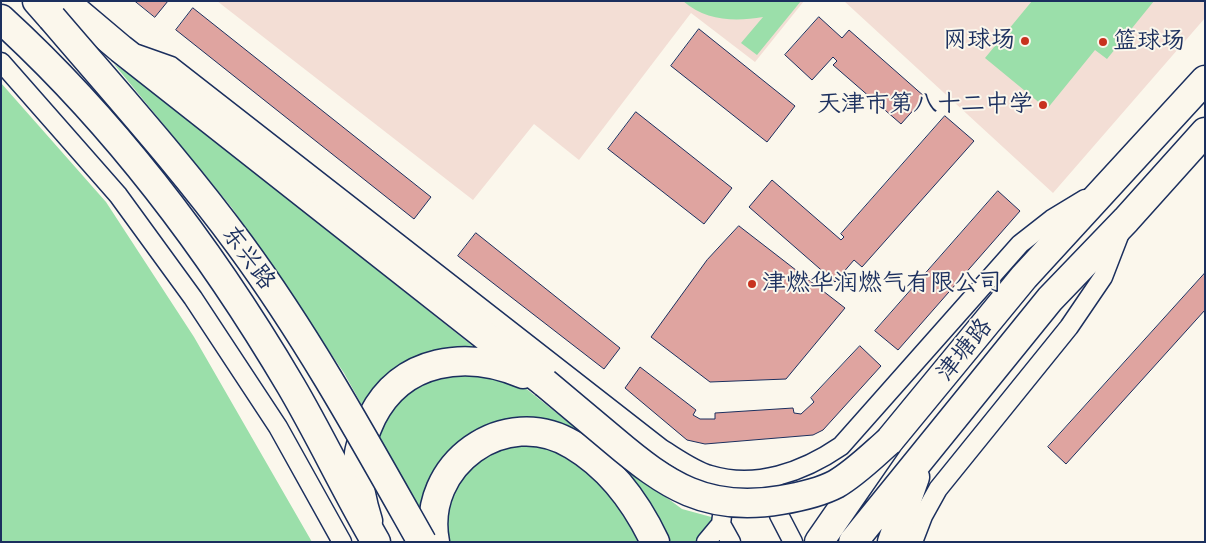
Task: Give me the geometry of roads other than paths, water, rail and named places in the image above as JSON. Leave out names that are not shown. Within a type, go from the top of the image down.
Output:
[{"type":"main road","points":[[51,7],[121,49],[545,383],[658,476],[697,496],[720,501],[755,503],[813,493],[835,484],[889,441]]},
{"type":"main road","name":"东兴路","points":[[51,7],[240,246],[297,327],[345,405],[422,542]]},
{"type":"main road","name":"东兴路","points":[[1,19],[79,96],[172,208],[215,266],[291,386],[374,539]]},
{"type":"main road","name":"津塘路","points":[[819,542],[889,441],[1024,277],[1114,182],[1205,80]]},
{"type":"main road","name":"津塘路","points":[[853,542],[1050,299],[1126,220],[1205,132]]},
{"type":"main road","points":[[374,539],[361,498],[359,453],[369,423],[386,396],[403,379],[421,370],[451,362],[486,362],[511,369],[545,383]]},
{"type":"main road","points":[[434,542],[434,511],[440,488],[452,469],[480,443],[497,435],[517,432],[536,432],[554,437],[572,444],[589,456],[621,486],[638,510],[656,542]]},
{"type":"main road","points":[[892,542],[906,498],[927,450]]},
{"type":"street","points":[[121,49],[171,66],[662,449],[693,468],[709,475],[726,478],[773,477],[807,467],[841,446],[1020,244],[1052,219],[1114,182]]},
{"type":"street","points":[[1,62],[118,195],[193,298],[278,427],[342,542]]},
{"type":"street","points":[[913,542],[923,516],[938,489],[1049,354],[1103,277],[1126,220]]},
{"type":"street","points":[[773,477],[779,515],[794,542]]},
{"type":"street","points":[[706,542],[721,524],[726,478]]},
{"type":"street","points":[[721,524],[731,542]]},
{"type":"place","name":"网球场","points":[[1025,41]]},
{"type":"place","name":"篮球场","points":[[1103,42]]},
{"type":"place","name":"天津市第八十二中学","points":[[1043,105]]},
{"type":"place","name":"津燃华润燃气有限公司","points":[[752,284]]}]
